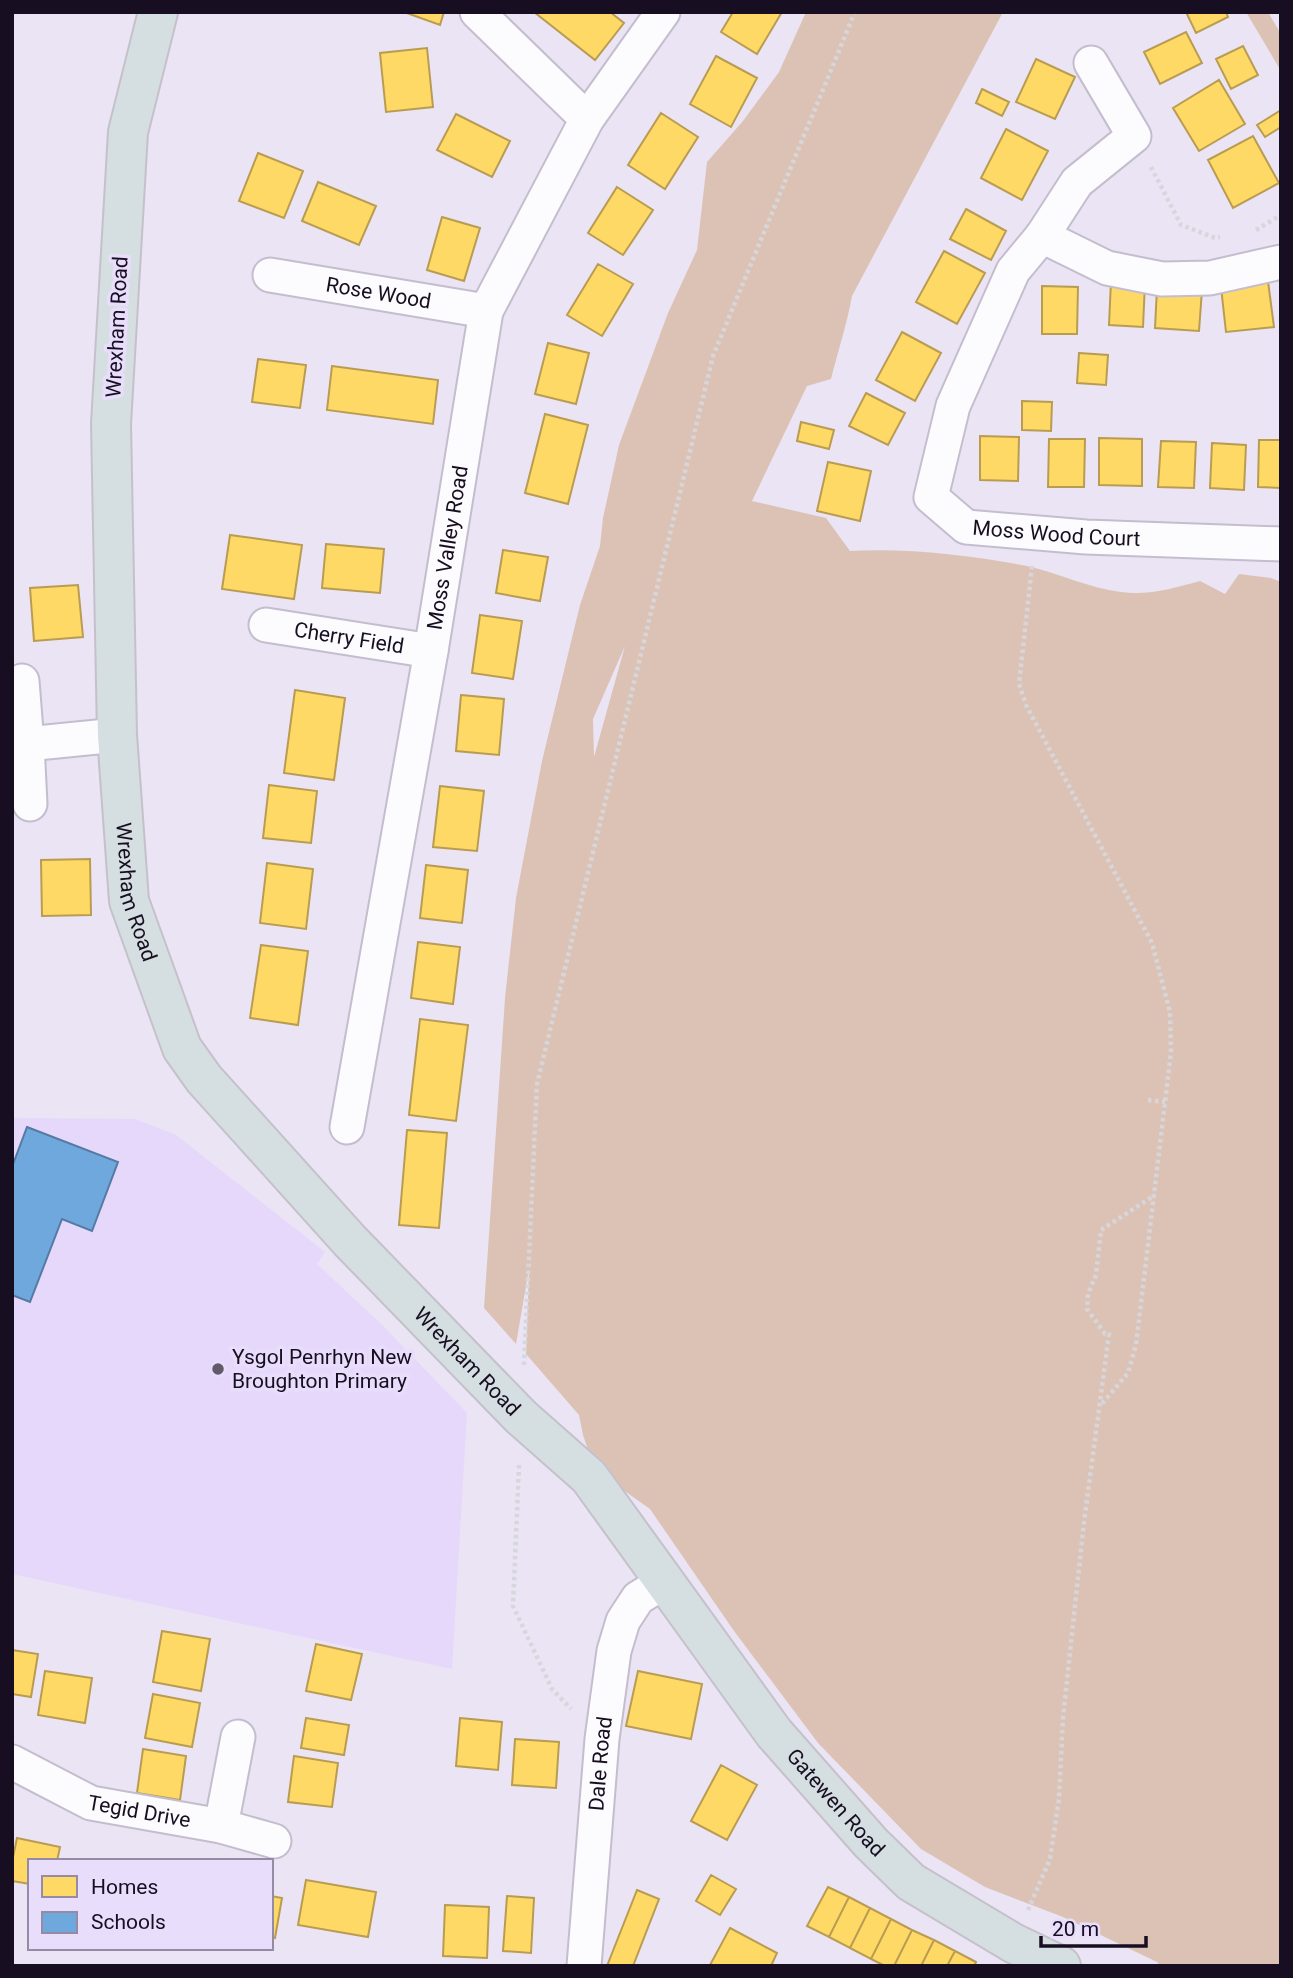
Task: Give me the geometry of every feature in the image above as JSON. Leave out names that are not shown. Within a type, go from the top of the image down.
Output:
[{"type":"main road","name":"Wrexham Road","points":[[158,12],[128,132],[112,410],[117,735],[129,901],[182,1048],[204,1079],[350,1241],[521,1417],[589,1477],[664,1582]]},
{"type":"main road","name":"Gatewen Road","points":[[664,1582],[774,1733],[871,1843],[911,1882],[1013,1943],[1061,1966]]},
{"type":"street","points":[[477,12],[587,119]]},
{"type":"street","name":"Moss Valley Road","points":[[346,1127],[430,652],[486,312],[587,119],[663,12]]},
{"type":"street","points":[[1091,63],[1134,136]]},
{"type":"street","name":"Moss Wood Court","points":[[1134,136],[1077,182],[1042,236],[1013,271],[953,405],[931,497],[965,527],[1086,537],[1281,544]]},
{"type":"street","points":[[1042,236],[1107,268],[1162,279],[1210,278],[1281,262]]},
{"type":"street","name":"Rose Wood","points":[[270,275],[486,312]]},
{"type":"street","name":"Cherry Field","points":[[266,625],[430,652]]},
{"type":"street","points":[[22,681],[30,804]]},
{"type":"street","points":[[27,744],[117,735]]},
{"type":"street","name":"Dale Road","points":[[584,1966],[602,1739],[614,1651],[623,1621],[638,1598],[664,1582]]},
{"type":"street","points":[[221,1826],[238,1737]]},
{"type":"street","name":"Tegid Drive","points":[[12,1762],[91,1803],[221,1826],[274,1841]]},
{"type":"path","points":[[602,1739],[552,1689],[513,1606],[537,1084],[713,356],[855,12]]},
{"type":"path","points":[[1134,136],[1181,225],[1215,238],[1227,236]]},
{"type":"path","points":[[1252,233],[1281,215]]},
{"type":"path","points":[[1035,533],[1020,684],[1026,705],[1152,943],[1170,1012],[1171,1052],[1136,1345],[1128,1373],[1100,1406]]},
{"type":"path","points":[[1148,1100],[1165,1102]]},
{"type":"path","points":[[1013,1943],[1050,1859],[1059,1800],[1063,1718],[1084,1522],[1109,1334],[1105,1334],[1087,1309],[1088,1294],[1096,1275],[1101,1230],[1155,1195]]},
{"type":"shaded area","points":[[806,12],[1003,12],[852,296],[831,379],[807,386],[752,501],[826,518],[850,551],[939,553],[983,559],[1027,566],[1097,587],[1131,593],[1161,591],[1200,581],[1225,594],[1239,574],[1281,582],[1281,1966],[1160,1966],[1157,1962],[1063,1917],[985,1887],[921,1849],[818,1743],[734,1631],[650,1509],[595,1470],[579,1415],[526,1354],[529,1269],[516,1344],[484,1308],[505,998],[516,898],[542,761],[580,605],[600,546],[603,518],[619,445],[668,313],[697,250],[707,162],[743,121],[779,72]],"holes":[[[625,646],[594,757],[593,719]]]},
{"type":"shaded area","points":[[1246,12],[1268,12],[1281,34],[1281,71]]},
{"type":"shaded area","name":"Ysgol Penrhyn New Broughton Primary","points":[[12,1118],[135,1119],[176,1135],[325,1252],[317,1264],[382,1325],[467,1413],[452,1669],[12,1574]]},
{"type":"building: Homes","points":[[404,12],[444,12],[440,25]]},
{"type":"building: Homes","points":[[534,12],[610,12],[624,23],[595,60]]},
{"type":"building: Homes","points":[[733,12],[782,12],[757,54],[721,32]]},
{"type":"building: Homes","points":[[1186,12],[1226,12],[1228,17],[1196,33]]},
{"type":"building: Homes","points":[[1186,32],[1202,63],[1160,84],[1144,52]]},
{"type":"building: Homes","points":[[1243,46],[1258,75],[1231,89],[1216,59]]},
{"type":"building: Homes","points":[[427,48],[433,107],[386,112],[380,53]]},
{"type":"building: Homes","points":[[716,56],[757,78],[731,127],[690,104]]},
{"type":"building: Homes","points":[[1036,59],[1075,77],[1055,119],[1016,102]]},
{"type":"building: Homes","points":[[1219,80],[1245,124],[1199,151],[1173,108]]},
{"type":"building: Homes","points":[[982,89],[1009,102],[1002,116],[976,103]]},
{"type":"building: Homes","points":[[1281,110],[1281,127],[1265,137],[1257,125]]},
{"type":"building: Homes","points":[[661,113],[698,137],[665,189],[628,165]]},
{"type":"building: Homes","points":[[456,114],[510,141],[492,177],[437,150]]},
{"type":"building: Homes","points":[[1006,129],[1048,151],[1022,200],[981,178]]},
{"type":"building: Homes","points":[[1253,136],[1279,183],[1233,208],[1208,160]]},
{"type":"building: Homes","points":[[258,153],[303,171],[284,218],[239,201]]},
{"type":"building: Homes","points":[[318,182],[376,206],[359,245],[302,221]]},
{"type":"building: Homes","points":[[617,187],[653,210],[623,255],[588,233]]},
{"type":"building: Homes","points":[[966,209],[1006,231],[991,260],[950,239]]},
{"type":"building: Homes","points":[[442,217],[480,228],[464,281],[427,270]]},
{"type":"building: Homes","points":[[944,251],[985,273],[957,324],[916,302]]},
{"type":"building: Homes","points":[[598,264],[633,284],[602,336],[567,315]]},
{"type":"building: Homes","points":[[1111,281],[1145,282],[1143,327],[1109,325]]},
{"type":"building: Homes","points":[[1268,281],[1274,327],[1226,332],[1221,287]]},
{"type":"building: Homes","points":[[1042,286],[1078,287],[1077,334],[1042,334]]},
{"type":"building: Homes","points":[[1157,288],[1202,290],[1199,331],[1155,328]]},
{"type":"building: Homes","points":[[902,332],[941,353],[915,401],[876,380]]},
{"type":"building: Homes","points":[[548,343],[589,353],[576,404],[535,394]]},
{"type":"building: Homes","points":[[1079,353],[1108,355],[1106,385],[1077,383]]},
{"type":"building: Homes","points":[[258,359],[306,365],[300,408],[252,402]]},
{"type":"building: Homes","points":[[332,366],[438,380],[433,424],[327,410]]},
{"type":"building: Homes","points":[[866,393],[905,413],[888,445],[849,426]]},
{"type":"building: Homes","points":[[1022,401],[1052,402],[1051,431],[1022,430]]},
{"type":"building: Homes","points":[[545,414],[588,425],[568,504],[525,493]]},
{"type":"building: Homes","points":[[801,422],[834,430],[829,449],[797,441]]},
{"type":"building: Homes","points":[[980,436],[1019,437],[1018,481],[980,480]]},
{"type":"building: Homes","points":[[1099,438],[1142,439],[1142,486],[1099,485]]},
{"type":"building: Homes","points":[[1049,439],[1085,439],[1084,487],[1048,487]]},
{"type":"building: Homes","points":[[1259,440],[1281,440],[1281,488],[1258,487]]},
{"type":"building: Homes","points":[[1161,441],[1196,442],[1194,488],[1158,487]]},
{"type":"building: Homes","points":[[1212,443],[1246,445],[1244,490],[1210,488]]},
{"type":"building: Homes","points":[[828,462],[871,471],[860,521],[817,511]]},
{"type":"building: Homes","points":[[230,535],[302,545],[294,599],[222,589]]},
{"type":"building: Homes","points":[[326,544],[384,549],[380,593],[322,588]]},
{"type":"building: Homes","points":[[503,550],[548,557],[540,601],[496,593]]},
{"type":"building: Homes","points":[[78,585],[83,637],[34,641],[30,588]]},
{"type":"building: Homes","points":[[480,615],[522,621],[513,679],[472,673]]},
{"type":"building: Homes","points":[[295,690],[345,698],[334,780],[284,773]]},
{"type":"building: Homes","points":[[461,695],[504,699],[499,755],[456,751]]},
{"type":"building: Homes","points":[[269,785],[317,791],[311,843],[263,838]]},
{"type":"building: Homes","points":[[440,786],[484,791],[477,851],[433,847]]},
{"type":"building: Homes","points":[[90,859],[91,915],[42,916],[41,860]]},
{"type":"building: Homes","points":[[267,863],[313,869],[306,929],[260,923]]},
{"type":"building: Homes","points":[[426,865],[468,870],[462,923],[420,918]]},
{"type":"building: Homes","points":[[418,942],[460,947],[453,1004],[411,998]]},
{"type":"building: Homes","points":[[261,945],[308,951],[298,1025],[250,1018]]},
{"type":"building: Homes","points":[[420,1019],[468,1025],[456,1121],[409,1115]]},
{"type":"building: Homes","points":[[407,1130],[447,1133],[439,1228],[399,1225]]},
{"type":"building: Homes","points":[[162,1631],[210,1639],[201,1691],[153,1682]]},
{"type":"building: Homes","points":[[316,1644],[362,1654],[351,1700],[306,1691]]},
{"type":"building: Homes","points":[[12,1650],[38,1654],[31,1697],[12,1694]]},
{"type":"building: Homes","points":[[45,1671],[92,1678],[85,1723],[38,1715]]},
{"type":"building: Homes","points":[[638,1671],[702,1684],[691,1739],[626,1726]]},
{"type":"building: Homes","points":[[153,1694],[200,1703],[192,1747],[145,1738]]},
{"type":"building: Homes","points":[[306,1718],[349,1725],[344,1755],[301,1748]]},
{"type":"building: Homes","points":[[460,1718],[502,1722],[498,1770],[456,1766]]},
{"type":"building: Homes","points":[[515,1739],[559,1742],[556,1788],[512,1785]]},
{"type":"building: Homes","points":[[143,1749],[186,1756],[180,1800],[137,1793]]},
{"type":"building: Homes","points":[[294,1756],[338,1763],[332,1807],[288,1802]]},
{"type":"building: Homes","points":[[721,1765],[757,1785],[727,1840],[691,1821]]},
{"type":"building: Homes","points":[[17,1838],[60,1847],[57,1859],[28,1859],[28,1884],[12,1881],[12,1862]]},
{"type":"building: Homes","points":[[711,1875],[736,1889],[720,1915],[696,1901]]},
{"type":"building: Homes","points":[[306,1880],[376,1892],[368,1937],[298,1925]]},
{"type":"building: Homes","points":[[828,1887],[849,1897],[829,1937],[807,1926]]},
{"type":"building: Homes","points":[[637,1890],[659,1899],[633,1966],[607,1966]]},
{"type":"building: Homes","points":[[273,1896],[282,1898],[273,1938]]},
{"type":"building: Homes","points":[[507,1896],[534,1898],[531,1953],[503,1951]]},
{"type":"building: Homes","points":[[849,1897],[870,1908],[850,1948],[829,1937]]},
{"type":"building: Homes","points":[[445,1905],[489,1907],[487,1958],[443,1956]]},
{"type":"building: Homes","points":[[870,1908],[891,1919],[871,1959],[850,1948]]},
{"type":"building: Homes","points":[[891,1919],[912,1930],[894,1966],[885,1966],[871,1959]]},
{"type":"building: Homes","points":[[730,1928],[777,1953],[771,1966],[710,1965]]},
{"type":"building: Homes","points":[[912,1930],[934,1940],[921,1966],[894,1966]]},
{"type":"building: Homes","points":[[934,1940],[955,1951],[947,1966],[921,1966]]},
{"type":"building: Homes","points":[[955,1951],[976,1962],[974,1966],[947,1966]]},
{"type":"building: Schools","points":[[27,1127],[118,1162],[92,1231],[62,1219],[30,1302],[12,1295],[12,1167]]},
{"type":"place","name":"Ysgol Penrhyn New Broughton Primary","points":[[218,1369]]}]
